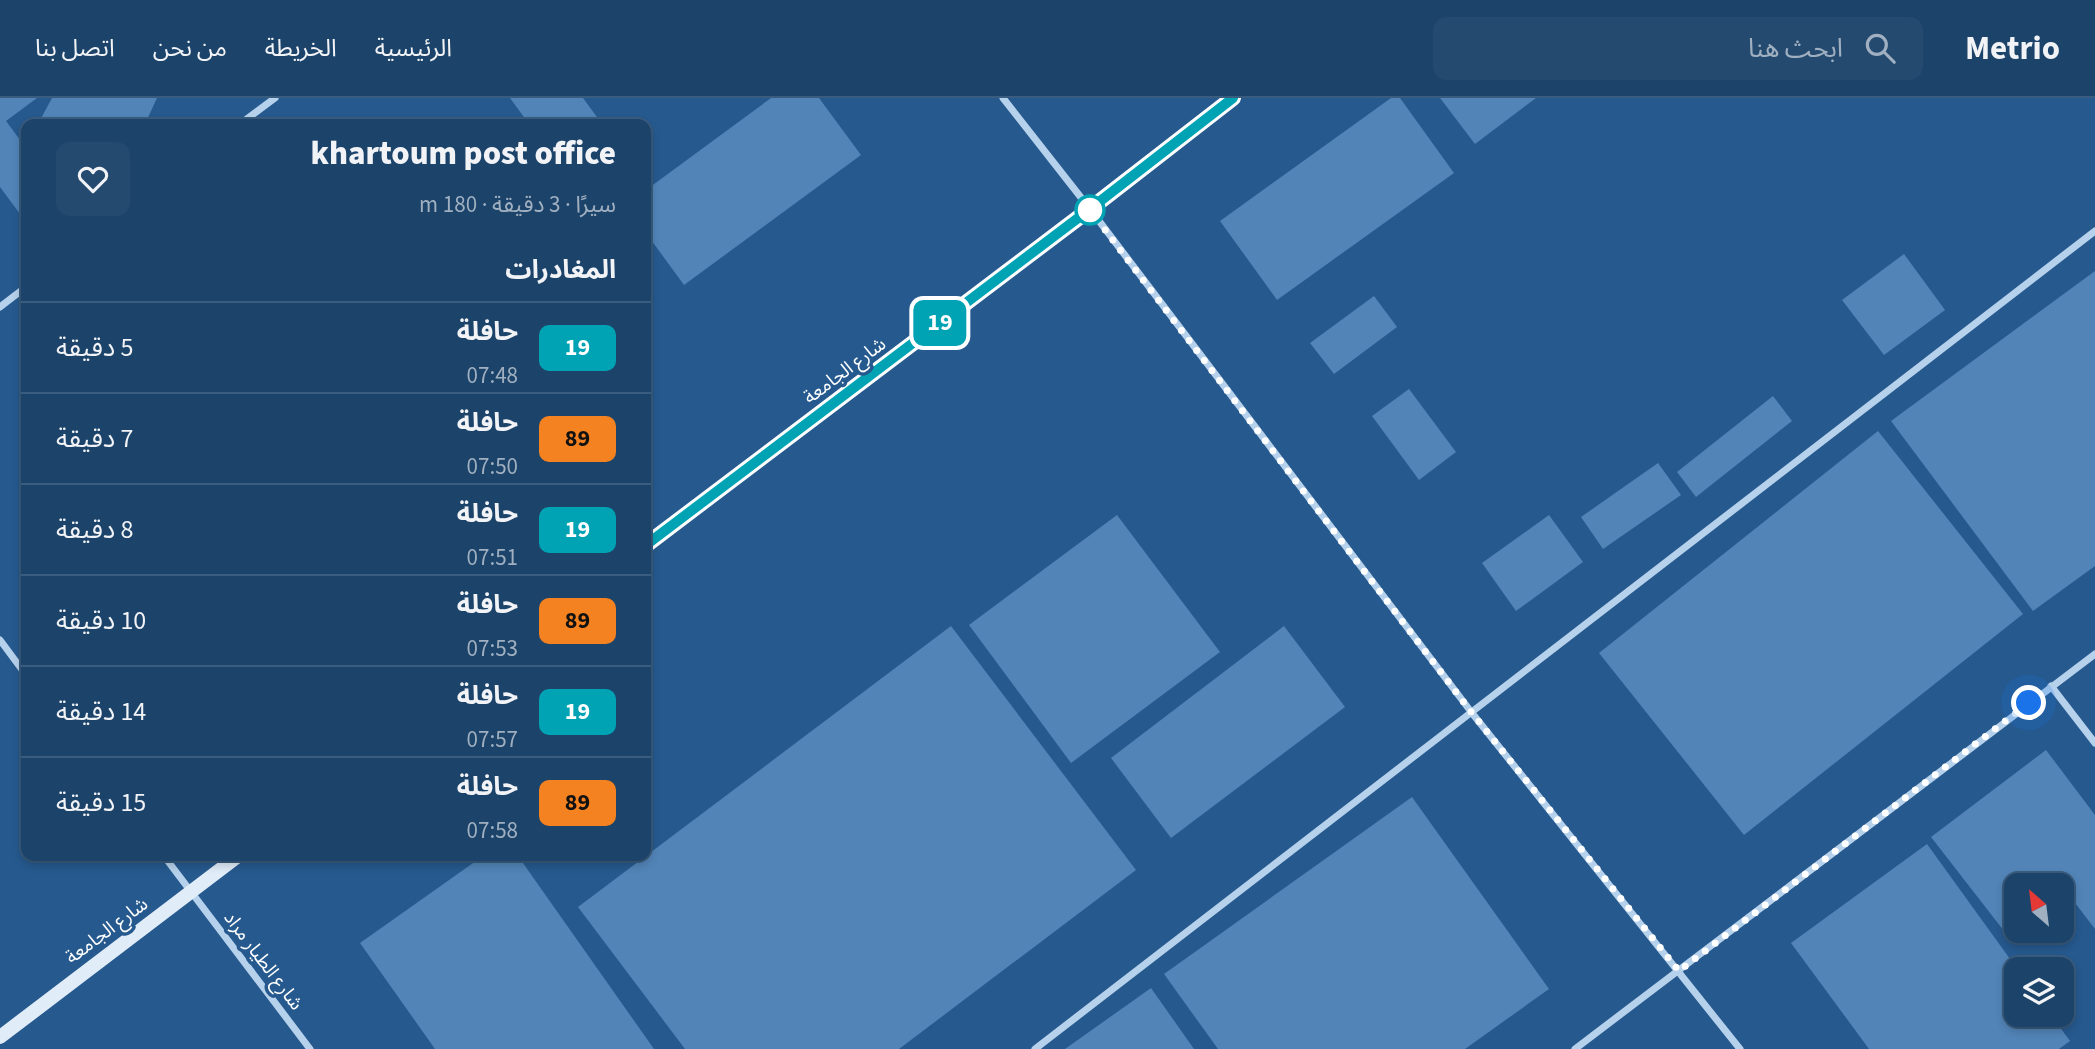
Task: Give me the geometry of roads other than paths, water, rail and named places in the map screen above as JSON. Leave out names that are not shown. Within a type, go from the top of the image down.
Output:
[{"type":"main road","name":"شارع الجامعة","points":[[651,541],[1233,98]]},
{"type":"main road","name":"شارع الجامعة","points":[[0,1037],[231,861]]},
{"type":"street","points":[[247,119],[275,98]]},
{"type":"street","points":[[1003,98],[1472,713],[1740,1049]]},
{"type":"street","points":[[1035,1049],[2095,231]]},
{"type":"street","points":[[0,307],[21,291]]},
{"type":"street","points":[[0,640],[21,667]]},
{"type":"street","points":[[1575,1049],[2095,654]]},
{"type":"street","points":[[2051,686],[2095,743]]},
{"type":"street","name":"شارع الطيار مراد","points":[[168,861],[310,1049]]}]
